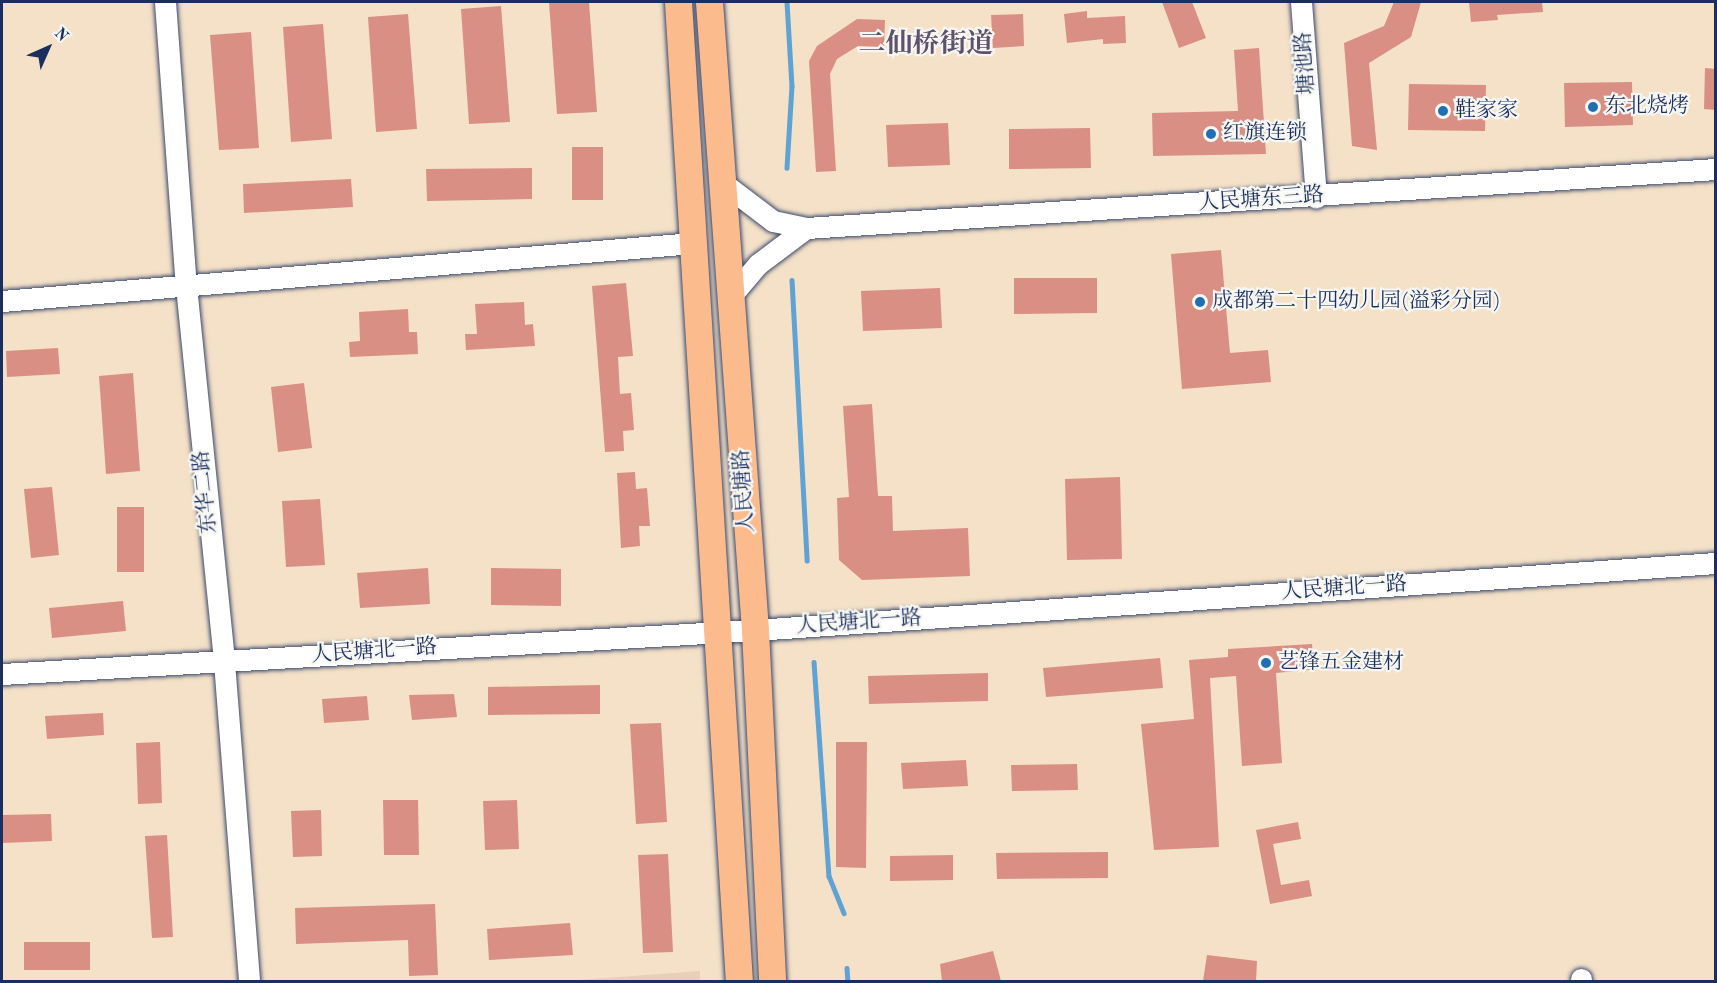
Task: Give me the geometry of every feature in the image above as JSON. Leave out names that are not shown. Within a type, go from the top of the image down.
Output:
[{"type":"main road","name":"人民塘路","points":[[676,7],[739,981]]},
{"type":"main road","name":"人民塘路","points":[[714,8],[723,183],[755,630],[772,981]]},
{"type":"street","name":"东华二路","points":[[165,2],[186,286],[224,662],[249,981]]},
{"type":"street","name":"塘池路","points":[[1301,2],[1316,197]]},
{"type":"street","name":"人民塘东三路","points":[[723,183],[774,221],[806,228],[1316,197],[1716,169]]},
{"type":"street","points":[[731,296],[758,264],[806,228]]},
{"type":"street","points":[[2,301],[693,243]]},
{"type":"street","name":"人民塘北一路","points":[[2,674],[718,630],[755,630],[1716,563]]},
{"type":"shaded area","points":[[700,971],[700,981],[565,981]]},
{"type":"building","points":[[549,2],[589,2],[597,112],[557,114]]},
{"type":"building","points":[[1162,2],[1192,2],[1206,38],[1179,48]]},
{"type":"building","points":[[1394,2],[1421,2],[1411,37],[1369,63],[1377,150],[1352,146],[1344,43],[1384,26]]},
{"type":"building","points":[[1469,2],[1542,2],[1543,12],[1497,15],[1498,20],[1471,22]]},
{"type":"building","points":[[501,6],[510,122],[469,124],[461,9]]},
{"type":"building","points":[[1087,11],[1087,18],[1125,16],[1126,43],[1103,44],[1103,39],[1067,43],[1064,14]]},
{"type":"building","points":[[408,14],[417,129],[376,132],[368,17]]},
{"type":"building","points":[[1023,14],[1024,46],[993,48],[991,15]]},
{"type":"building","points":[[857,19],[885,20],[884,47],[858,46],[837,59],[830,74],[836,171],[816,172],[809,61],[817,46]]},
{"type":"building","points":[[323,24],[332,139],[291,142],[283,27]]},
{"type":"building","points":[[251,32],[259,148],[219,150],[210,35]]},
{"type":"building","points":[[1259,48],[1266,154],[1153,156],[1152,113],[1238,111],[1234,50]]},
{"type":"building","points":[[1705,68],[1716,69],[1716,110],[1704,109]]},
{"type":"building","points":[[1632,82],[1633,125],[1565,127],[1564,83]]},
{"type":"building","points":[[1409,84],[1486,85],[1485,131],[1408,130]]},
{"type":"building","points":[[948,123],[950,165],[888,167],[886,125]]},
{"type":"building","points":[[1090,128],[1091,168],[1009,169],[1009,129]]},
{"type":"building","points":[[572,147],[603,147],[603,200],[572,200]]},
{"type":"building","points":[[532,168],[532,199],[427,201],[426,169]]},
{"type":"building","points":[[351,179],[353,207],[244,213],[243,184]]},
{"type":"building","name":"成都第二十四幼儿园(溢彩分园)","points":[[1221,250],[1230,353],[1268,350],[1271,382],[1182,389],[1171,254]]},
{"type":"building","points":[[1014,278],[1097,278],[1097,313],[1014,314]]},
{"type":"building","points":[[626,283],[633,356],[618,357],[620,394],[631,393],[634,430],[623,431],[624,451],[605,452],[592,286]]},
{"type":"building","points":[[940,288],[942,328],[863,331],[861,291]]},
{"type":"building","points":[[524,302],[525,325],[533,324],[535,346],[466,350],[465,334],[477,334],[475,304]]},
{"type":"building","points":[[408,309],[409,332],[417,332],[418,354],[350,357],[349,342],[360,341],[359,312]]},
{"type":"building","points":[[58,348],[60,374],[7,377],[6,351]]},
{"type":"building","points":[[133,373],[140,471],[106,474],[99,376]]},
{"type":"building","points":[[304,383],[312,448],[278,452],[271,387]]},
{"type":"building","points":[[872,404],[878,496],[892,496],[893,531],[968,528],[970,576],[862,580],[839,560],[837,498],[849,497],[843,406]]},
{"type":"building","points":[[635,472],[636,489],[647,488],[650,526],[639,526],[640,546],[621,548],[617,473]]},
{"type":"building","points":[[1120,477],[1122,559],[1067,560],[1065,479]]},
{"type":"building","points":[[52,487],[59,555],[31,558],[24,489]]},
{"type":"building","points":[[320,499],[325,565],[286,567],[282,501]]},
{"type":"building","points":[[117,507],[144,507],[144,572],[117,572]]},
{"type":"building","points":[[428,568],[430,604],[360,608],[357,573]]},
{"type":"building","points":[[491,568],[561,569],[561,606],[491,605]]},
{"type":"building","points":[[123,601],[126,631],[52,638],[49,608]]},
{"type":"building","points":[[1312,644],[1314,669],[1276,673],[1282,763],[1242,766],[1236,676],[1210,678],[1219,847],[1154,850],[1141,724],[1194,719],[1189,660],[1228,657],[1228,649]]},
{"type":"building","points":[[1160,658],[1163,688],[1046,697],[1043,668]]},
{"type":"building","points":[[988,673],[988,701],[869,704],[868,676]]},
{"type":"building","points":[[600,685],[600,714],[488,715],[488,687]]},
{"type":"building","points":[[454,694],[457,717],[412,720],[409,695]]},
{"type":"building","points":[[367,696],[369,720],[324,723],[322,699]]},
{"type":"building","points":[[103,713],[104,735],[47,739],[45,716]]},
{"type":"building","points":[[661,723],[667,822],[636,824],[630,724]]},
{"type":"building","points":[[160,742],[162,803],[138,804],[136,743]]},
{"type":"building","points":[[836,742],[867,742],[866,868],[836,867]]},
{"type":"building","points":[[966,760],[968,786],[903,789],[901,763]]},
{"type":"building","points":[[1077,764],[1078,790],[1012,791],[1011,765]]},
{"type":"building","points":[[383,800],[418,800],[419,855],[384,855]]},
{"type":"building","points":[[517,800],[519,849],[485,850],[483,801]]},
{"type":"building","points":[[321,810],[322,856],[293,857],[291,811]]},
{"type":"building","points":[[51,814],[52,841],[2,843],[2,815]]},
{"type":"building","points":[[1298,822],[1301,839],[1273,844],[1281,885],[1309,880],[1312,896],[1270,904],[1256,830]]},
{"type":"building","points":[[167,835],[173,937],[152,938],[145,836]]},
{"type":"building","points":[[1108,852],[1108,878],[997,879],[996,853]]},
{"type":"building","points":[[668,854],[673,952],[643,953],[638,855]]},
{"type":"building","points":[[953,855],[953,880],[890,881],[890,856]]},
{"type":"building","points":[[435,904],[438,975],[409,976],[408,940],[296,944],[295,908]]},
{"type":"building","points":[[570,923],[573,955],[489,960],[487,929]]},
{"type":"building","points":[[24,942],[90,942],[90,970],[24,970]]},
{"type":"building","points":[[993,951],[1001,981],[942,981],[940,964]]},
{"type":"building","points":[[1207,955],[1257,961],[1256,981],[1203,981]]},
{"type":"waterway","points":[[787,2],[792,86],[787,168]]},
{"type":"waterway","points":[[792,280],[807,561]]},
{"type":"waterway","points":[[814,662],[829,876],[844,913]]},
{"type":"waterway","points":[[847,968],[848,982]]},
{"type":"place","name":"东北烧烤","points":[[1593,107]]},
{"type":"place","name":"鞋家家","points":[[1443,111]]},
{"type":"place","name":"红旗连锁","points":[[1211,134]]},
{"type":"place","name":"成都第二十四幼儿园(溢彩分园)","points":[[1200,302]]},
{"type":"place","name":"艺锋五金建材","points":[[1266,663]]},
{"type":"district","name":"二仙桥街道","points":[[926,45]]}]
